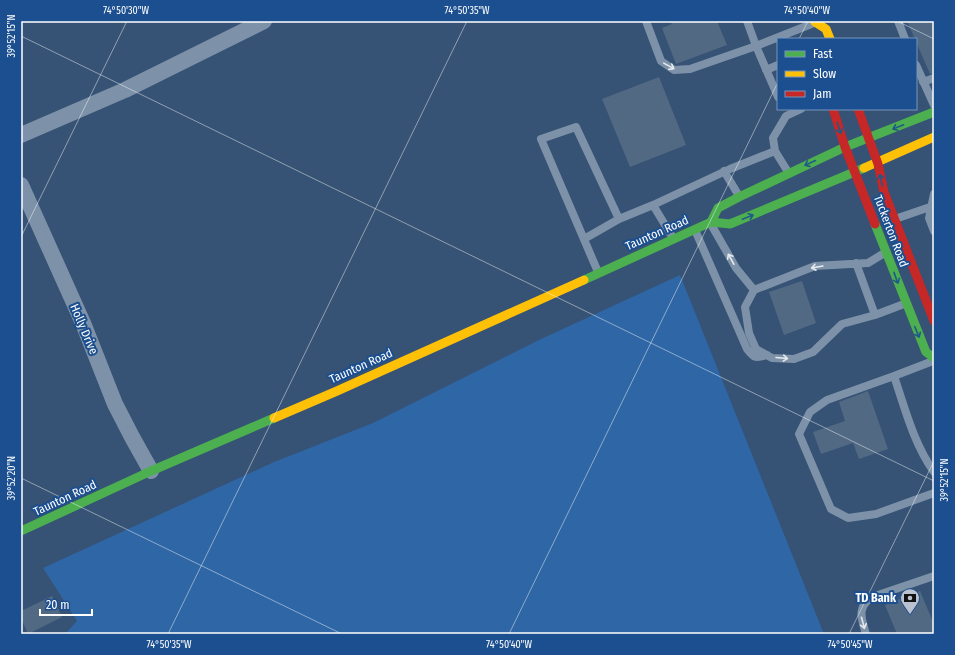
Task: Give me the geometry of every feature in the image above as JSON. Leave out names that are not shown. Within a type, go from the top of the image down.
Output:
[{"type":"street","points":[[21,135],[125,90],[264,21]]},
{"type":"street","points":[[810,38],[814,22],[826,29],[830,38]]},
{"type":"street","name":"Tuckerton Road","points":[[833,110],[845,147],[906,303],[926,352],[934,359]]},
{"type":"street","name":"Tuckerton Road","points":[[858,110],[878,164],[884,192],[930,296],[934,321]]},
{"type":"street","name":"Taunton Road","points":[[21,531],[151,471],[337,390],[695,230],[711,222],[718,208],[739,197],[845,147],[934,112]]},
{"type":"street","points":[[711,222],[730,224],[933,140]]},
{"type":"street","name":"Holly Drive","points":[[21,185],[83,324],[115,404],[151,471]]},
{"type":"lane","points":[[646,21],[660,61],[674,70],[690,69],[756,46],[814,22]]},
{"type":"lane","points":[[747,21],[777,95]]},
{"type":"lane","points":[[898,21],[905,38]]},
{"type":"lane","points":[[766,70],[777,65]]},
{"type":"lane","points":[[917,67],[934,105]]},
{"type":"lane","points":[[923,82],[934,78]]},
{"type":"lane","points":[[789,173],[775,151],[773,138],[785,113],[797,110]]},
{"type":"lane","points":[[598,273],[541,138],[576,127],[619,219]]},
{"type":"lane","points":[[584,239],[619,219],[654,205],[724,171],[775,151]]},
{"type":"lane","points":[[724,171],[739,197]]},
{"type":"lane","points":[[934,194],[930,207],[929,218],[934,231]]},
{"type":"lane","points":[[654,205],[674,239]]},
{"type":"lane","points":[[895,219],[930,207]]},
{"type":"lane","points":[[711,222],[736,268],[754,290]]},
{"type":"lane","points":[[695,230],[747,349],[753,357],[756,358],[767,355]]},
{"type":"lane","points":[[887,252],[868,263],[815,266],[754,290],[745,307],[749,333],[756,348],[767,355],[772,358],[794,360],[813,352],[842,324],[875,315],[906,303]]},
{"type":"lane","points":[[856,263],[875,315]]},
{"type":"lane","points":[[934,359],[894,376],[827,400],[810,412],[800,434],[831,509],[848,518],[876,514],[934,493]]},
{"type":"lane","points":[[894,376],[913,432],[927,463],[934,472]]},
{"type":"lane","points":[[866,634],[861,617],[862,609],[867,601],[874,597],[934,576]]},
{"type":"shaded area","points":[[680,275],[824,634],[65,634],[77,621],[43,568],[274,462],[373,423],[541,339]]},
{"type":"building","points":[[670,21],[717,21],[727,45],[676,64],[662,28],[672,24]]},
{"type":"building","points":[[907,21],[934,21],[934,73],[930,74],[917,44],[917,38],[914,38]]},
{"type":"building","points":[[659,77],[686,145],[630,167],[602,99]]},
{"type":"building","points":[[802,281],[816,323],[784,335],[769,292]]},
{"type":"building","points":[[868,391],[888,449],[859,459],[853,443],[821,454],[813,432],[845,421],[839,402]]},
{"type":"building","name":"TD Bank","points":[[920,591],[934,624],[934,634],[897,634],[885,605]]},
{"type":"building","points":[[52,596],[62,617],[28,634],[21,618],[21,611]]},
{"type":"traffic: fast","points":[[711,222],[718,208],[739,197],[845,147],[934,112]]},
{"type":"traffic: fast","points":[[584,280],[711,222],[730,224],[864,168]]},
{"type":"traffic: fast","points":[[875,224],[926,352],[934,358]]},
{"type":"traffic: fast","points":[[21,531],[151,471],[274,418]]},
{"type":"traffic: slow","points":[[815,22],[826,29],[830,38]]},
{"type":"traffic: slow","points":[[864,168],[934,137]]},
{"type":"traffic: slow","points":[[274,418],[584,280]]},
{"type":"traffic: jam","points":[[833,110],[845,147],[875,224]]},
{"type":"traffic: jam","points":[[858,110],[878,164],[884,192],[934,321]]},
{"type":"place","name":"TD Bank","points":[[910,615]]}]
